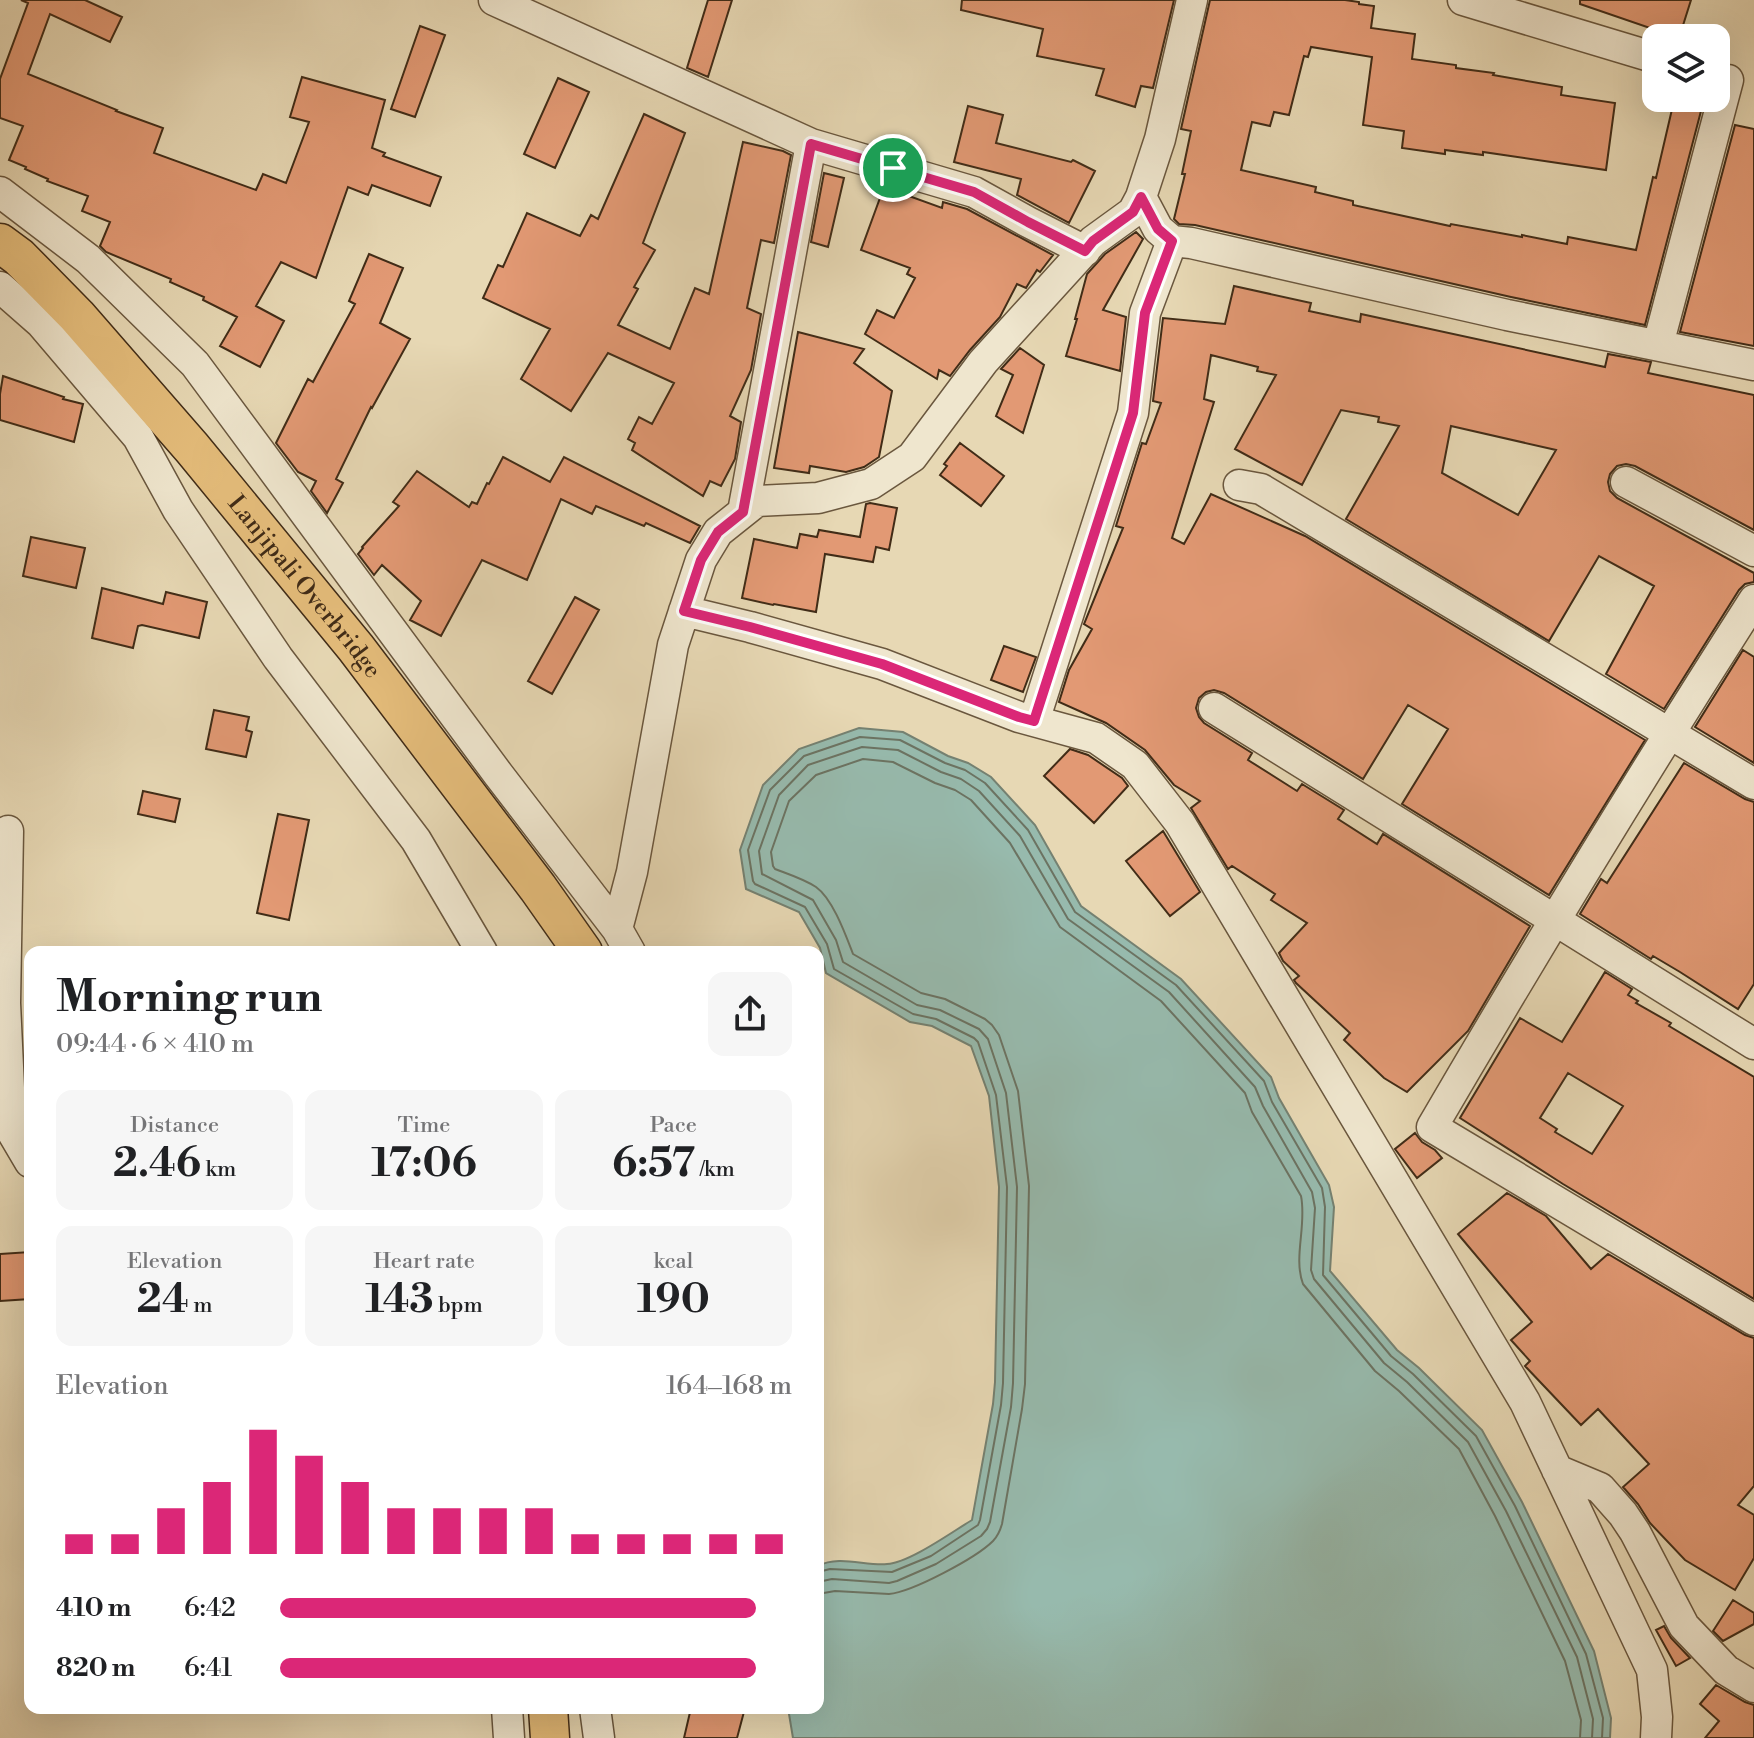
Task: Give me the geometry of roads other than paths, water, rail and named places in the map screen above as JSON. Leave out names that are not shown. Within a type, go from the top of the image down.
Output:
[{"type":"main road","name":"Lanjipali Overbridge","points":[[0,243],[19,257],[77,316],[192,448],[356,648],[579,946]]},
{"type":"main road","points":[[548,1714],[550,1738]]},
{"type":"street","points":[[494,0],[811,144],[974,192],[1085,251]]},
{"type":"street","points":[[624,940],[632,872],[673,645],[701,560],[718,532],[757,501],[818,498],[871,484],[912,457],[983,362],[1093,241],[1133,212],[1160,139],[1192,0]]},
{"type":"street","points":[[1463,0],[1642,54]]},
{"type":"street","points":[[1658,345],[1733,81]]},
{"type":"street","points":[[743,512],[811,144]]},
{"type":"street","points":[[0,192],[88,259],[195,364],[624,940]]},
{"type":"street","points":[[1141,197],[1158,229],[1172,241],[1507,315],[1754,365]]},
{"type":"street","points":[[1034,721],[1133,413],[1145,313],[1172,241]]},
{"type":"street","points":[[0,287],[41,323],[138,437],[178,510],[278,658],[416,840],[478,946]]},
{"type":"street","points":[[1626,482],[1754,551]]},
{"type":"street","points":[[1239,485],[1261,489],[1754,784]]},
{"type":"street","points":[[1754,600],[1554,920],[1432,1127],[1754,1320]]},
{"type":"street","points":[[684,611],[882,664],[1019,717],[1096,738],[1135,765],[1180,823],[1525,1402],[1652,1670],[1656,1738]]},
{"type":"street","points":[[1214,708],[1754,1044]]},
{"type":"street","points":[[8,831],[4,886],[5,1003],[11,1130],[24,1152]]},
{"type":"street","points":[[1557,1470],[1600,1488],[1635,1532],[1684,1626],[1726,1670],[1754,1687]]},
{"type":"street","points":[[507,1714],[509,1738]]},
{"type":"street","points":[[596,1714],[599,1738]]},
{"type":"water","points":[[859,728],[903,732],[991,777],[1035,825],[1081,906],[1181,979],[1271,1077],[1279,1098],[1329,1185],[1334,1207],[1330,1271],[1397,1350],[1482,1430],[1522,1502],[1594,1651],[1611,1718],[1610,1738],[793,1738],[789,1714],[824,1714],[824,1564],[835,1561],[896,1562],[918,1553],[972,1520],[995,1382],[999,1187],[989,1096],[971,1046],[932,1026],[910,1022],[826,973],[824,946],[819,946],[799,912],[746,889],[740,850],[763,785],[799,749]]}]
